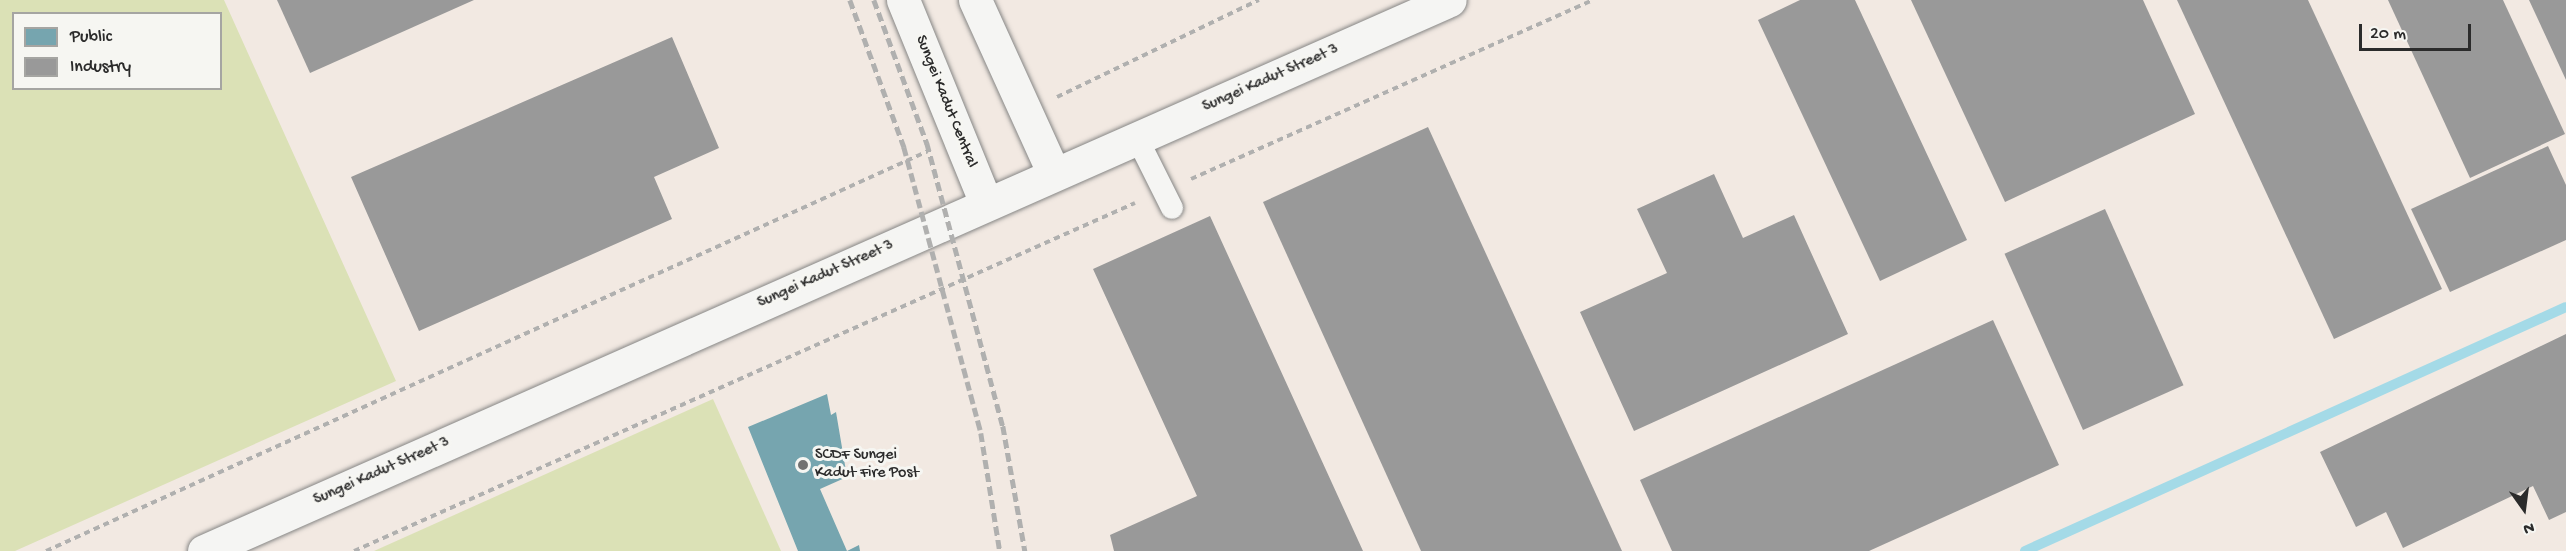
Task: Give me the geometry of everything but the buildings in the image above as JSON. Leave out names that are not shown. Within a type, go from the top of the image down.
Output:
[{"type":"street","name":"Sungei Kadut Central","points":[[903,0],[986,203]]},
{"type":"street","points":[[975,0],[1054,174]]},
{"type":"street","name":"Sungei Kadut Street 3","points":[[204,551],[986,203],[1450,0]]},
{"type":"lane","points":[[1137,138],[1172,208]]},
{"type":"path","points":[[1026,112],[1259,0]]},
{"type":"path","points":[[46,551],[959,137]]},
{"type":"path","points":[[354,551],[764,366]]},
{"type":"shaded area","points":[[0,0],[2566,0],[2566,551],[0,551]]},
{"type":"green space","points":[[0,0],[224,0],[396,381],[15,551],[0,551]]},
{"type":"green space","points":[[713,399],[781,551],[374,551]]},
{"type":"waterway","points":[[2025,551],[2566,307]]},
{"type":"railway","points":[[850,0],[904,147],[981,433],[1000,551]]},
{"type":"railway","points":[[874,0],[927,143],[1003,426],[1025,551]]},
{"type":"place","name":"SCDF Sungei Kadut Fire Post","points":[[803,465]]}]
